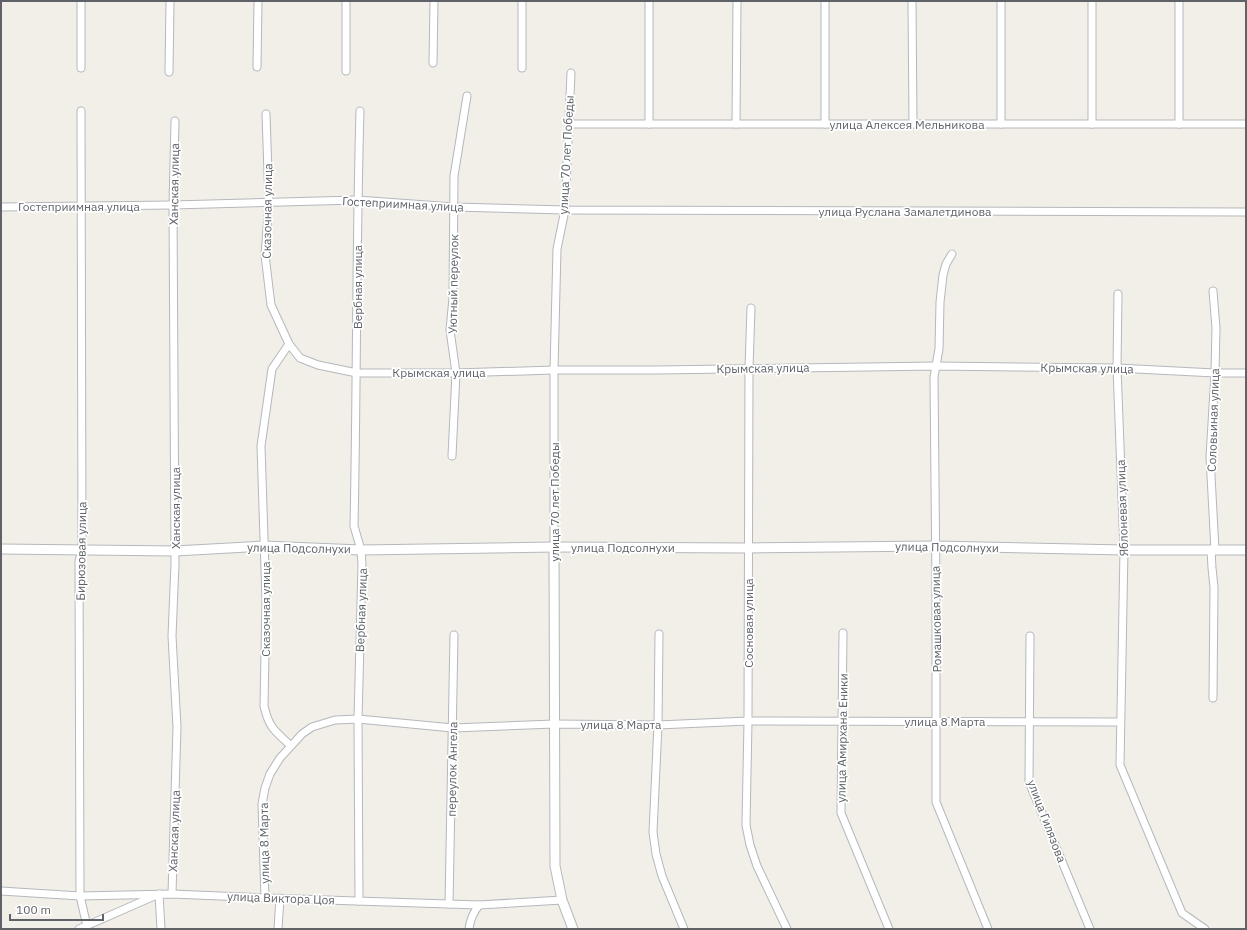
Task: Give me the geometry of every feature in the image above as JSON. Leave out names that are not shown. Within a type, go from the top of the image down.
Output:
[{"type":"street","points":[[81,1],[81,68]]},
{"type":"street","points":[[169,72],[170,1]]},
{"type":"street","points":[[257,67],[258,1]]},
{"type":"street","points":[[346,1],[346,71]]},
{"type":"street","points":[[433,63],[434,1]]},
{"type":"street","points":[[522,1],[522,68]]},
{"type":"street","points":[[648,124],[649,1]]},
{"type":"street","points":[[736,124],[737,1]]},
{"type":"street","points":[[825,1],[825,124]]},
{"type":"street","points":[[912,1],[913,124]]},
{"type":"street","points":[[1001,124],[1002,1]]},
{"type":"street","points":[[1092,1],[1092,124]]},
{"type":"street","points":[[1179,1],[1179,124]]},
{"type":"street","name":"улица 70 лет Победы","points":[[571,73],[565,210],[557,249],[554,370],[554,724],[555,866],[562,900],[573,929]]},
{"type":"street","name":"Уютный переулок","points":[[452,456],[456,373],[450,330],[453,298],[454,176],[467,96]]},
{"type":"street","name":"Бирюзовая улица","points":[[81,110],[82,550],[79,561],[80,896],[86,927]]},
{"type":"street","name":"Вербная улица","points":[[359,901],[358,719],[362,550],[354,526],[357,372],[357,200],[360,110]]},
{"type":"street","name":"Сказочная улица","points":[[266,114],[269,202],[265,255],[271,305],[289,344],[272,369],[261,446],[263,546],[266,560],[264,706],[267,719],[272,729],[290,745]]},
{"type":"street","name":"Ханская улица","points":[[172,894],[177,727],[172,636],[175,551],[173,205],[175,121]]},
{"type":"street","name":"улица Алексея Мельникова","points":[[569,124],[1246,124]]},
{"type":"street","name":"Гостеприимная улица","points":[[1,207],[81,207],[357,200],[454,207],[565,210]]},
{"type":"street","name":"улица Руслана Замалетдинова","points":[[565,210],[1246,212]]},
{"type":"street","name":"Ромашковая улица","points":[[952,254],[946,264],[943,275],[940,302],[939,350],[934,377],[936,802],[988,929]]},
{"type":"street","name":"Соловьиная улица","points":[[1213,291],[1216,328],[1210,457],[1213,550],[1212,568],[1214,587],[1213,698]]},
{"type":"street","name":"Яблоневая улица","points":[[1118,294],[1117,368],[1124,550],[1120,765],[1182,913],[1205,929]]},
{"type":"street","name":"Сосновая улица","points":[[751,308],[748,368],[748,722],[746,825],[757,866],[786,929]]},
{"type":"street","name":"Крымская улица","points":[[289,344],[300,358],[318,365],[357,372],[456,373],[554,370],[936,366],[1117,368],[1215,373],[1246,373]]},
{"type":"street","name":"улица Подсолнухи","points":[[1,549],[175,551],[263,546],[362,550],[554,547],[748,548],[935,546],[1124,550],[1246,550]]},
{"type":"street","name":"улица Амирхана Еники","points":[[843,633],[841,814],[889,929]]},
{"type":"street","points":[[659,634],[658,725],[653,832],[656,854],[662,876],[684,929]]},
{"type":"street","name":"переулок Ангела","points":[[449,904],[454,635]]},
{"type":"street","name":"улица Гилязова","points":[[1030,636],[1029,782],[1090,929]]},
{"type":"street","name":"улица 8 Марта","points":[[265,898],[262,804],[270,774],[290,745],[302,734],[312,727],[335,720],[358,719],[453,728],[554,724],[658,725],[843,721],[1120,722]]},
{"type":"street","name":"улица Виктора Цоя","points":[[1,891],[80,896],[172,894],[480,905],[562,900]]},
{"type":"street","points":[[79,929],[158,894],[161,929]]},
{"type":"street","points":[[278,929],[280,898]]},
{"type":"street","points":[[469,929],[473,914],[480,905]]}]
